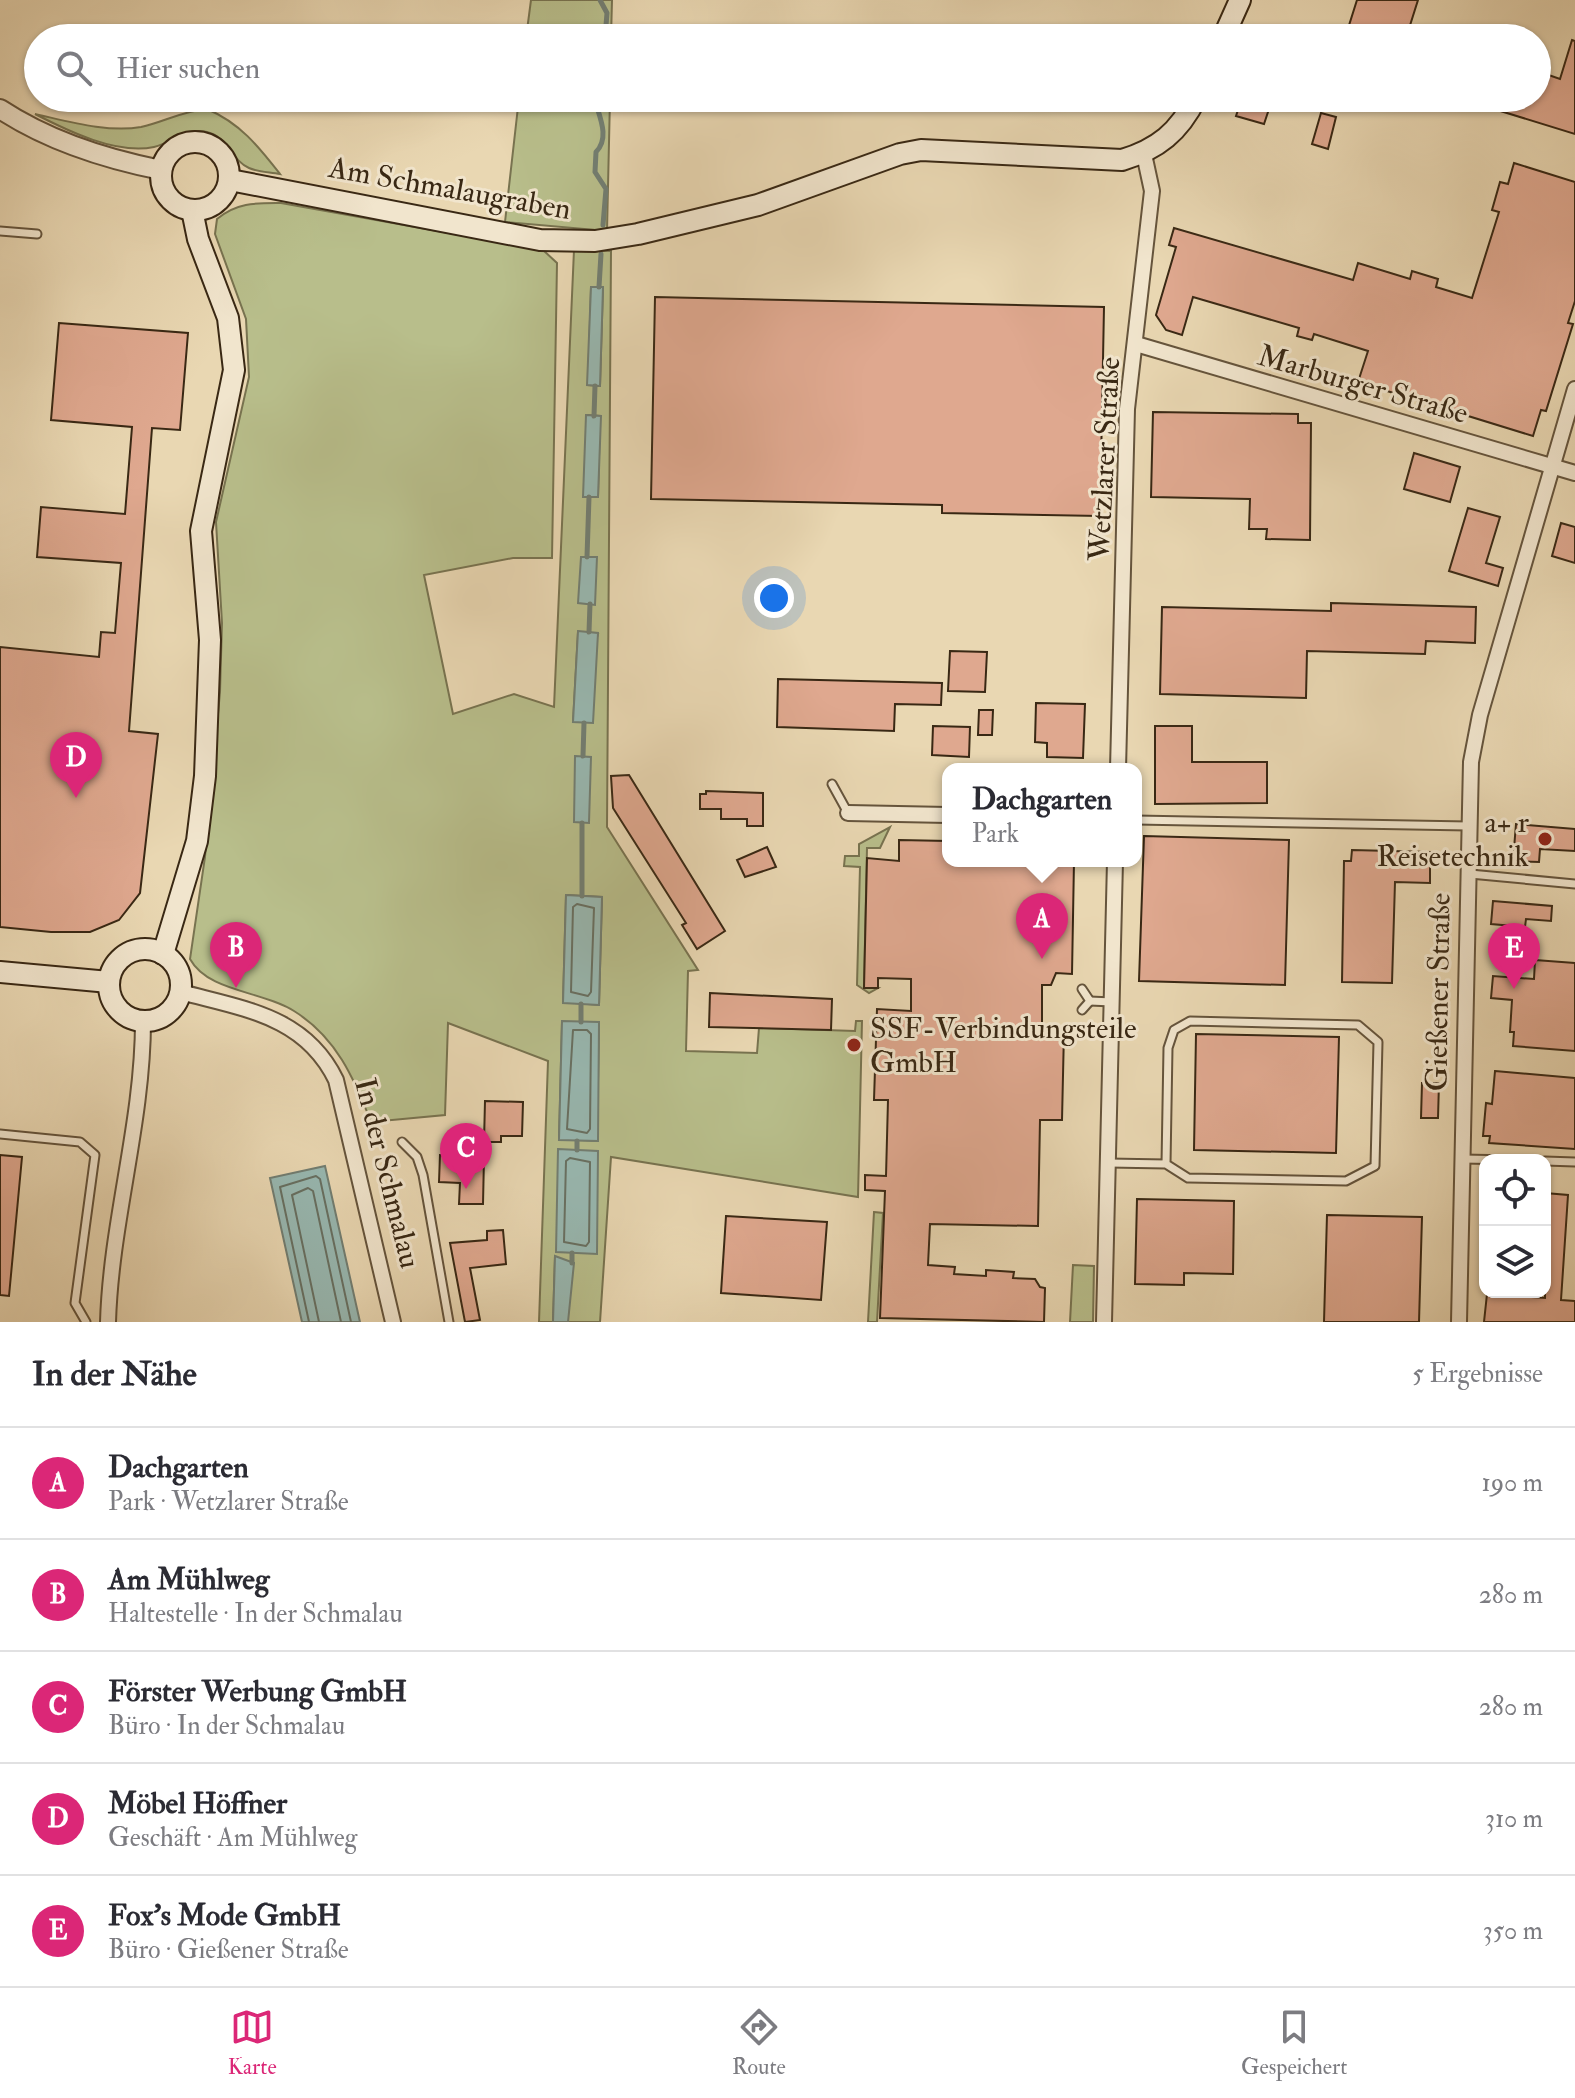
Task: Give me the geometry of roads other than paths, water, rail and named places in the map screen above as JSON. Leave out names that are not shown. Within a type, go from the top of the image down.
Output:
[{"type":"main road","points":[[1229,24],[1240,0]]},
{"type":"main road","name":"Am Schmalaugraben","points":[[230,180],[540,240],[595,241],[638,234],[758,205],[900,154],[921,150],[1122,160],[1144,154],[1167,140],[1189,112]]},
{"type":"main road","points":[[206,143],[224,157],[230,180],[221,199],[213,205],[192,210],[168,197],[161,170],[172,150],[183,144],[206,143]]},
{"type":"main road","points":[[163,954],[188,875],[200,815],[210,640],[201,531],[234,370],[228,318],[198,239],[192,210]]},
{"type":"main road","points":[[140,950],[163,954],[178,970],[181,992],[177,1002],[163,1017],[143,1021],[132,1019],[114,1004],[109,982],[112,971],[128,954],[140,950]]},
{"type":"main road","points":[[0,972],[109,982]]},
{"type":"street","points":[[0,109],[74,146],[123,163],[161,170]]},
{"type":"street","name":"Wetzlarer Straße","points":[[1118,763],[1127,409],[1152,191],[1144,154]]},
{"type":"street","name":"Marburger Straße","points":[[1136,344],[1575,473]]},
{"type":"street","name":"Gießener Straße","points":[[1459,1322],[1466,873],[1471,762],[1480,715],[1575,389]]},
{"type":"street","points":[[848,813],[942,815]]},
{"type":"street","points":[[1104,1322],[1115,867]]},
{"type":"street","name":"In der Schmalau","points":[[181,992],[272,1018],[300,1032],[326,1060],[336,1080],[393,1322]]},
{"type":"street","points":[[108,1322],[109,1278],[139,1095],[143,1021]]},
{"type":"lane","points":[[0,231],[37,234]]},
{"type":"lane","points":[[832,784],[848,813]]},
{"type":"lane","points":[[1142,820],[1468,826]]},
{"type":"lane","points":[[1466,873],[1575,884]]},
{"type":"lane","points":[[1082,989],[1090,1001]]},
{"type":"lane","points":[[1090,1001],[1112,1002]]},
{"type":"lane","points":[[1082,1010],[1090,1001]]},
{"type":"lane","points":[[1108,1163],[1166,1164],[1188,1178],[1346,1181],[1375,1166],[1378,1042],[1358,1025],[1190,1021],[1174,1030],[1168,1048],[1166,1164]]},
{"type":"lane","points":[[0,1134],[80,1142],[95,1155],[75,1303],[86,1322]]},
{"type":"lane","points":[[402,1142],[417,1157],[423,1175],[449,1322]]},
{"type":"lane","points":[[1461,1159],[1479,1159]]},
{"type":"lane","points":[[1551,1161],[1575,1162]]},
{"type":"water","points":[[591,287],[603,287],[600,386],[587,385]]},
{"type":"water","points":[[586,415],[601,416],[598,497],[583,497]]},
{"type":"water","points":[[581,557],[597,557],[595,605],[578,603]]},
{"type":"water","points":[[578,631],[598,633],[593,723],[573,722]]},
{"type":"water","points":[[575,756],[591,757],[589,823],[574,822]]},
{"type":"water","points":[[566,895],[602,897],[599,1005],[563,1003]]},
{"type":"water","points":[[562,1021],[599,1022],[598,1141],[559,1140]]},
{"type":"water","points":[[558,1149],[598,1151],[597,1254],[556,1252]]},
{"type":"water","points":[[325,1166],[360,1322],[302,1322],[270,1178]]},
{"type":"water","points":[[555,1256],[574,1263],[568,1322],[553,1322]]},
{"type":"waterway","points":[[600,0],[607,13],[606,24]]},
{"type":"waterway","points":[[599,112],[603,135],[596,152],[595,172],[606,189],[603,225]]},
{"type":"waterway","points":[[599,287],[601,254]]},
{"type":"waterway","points":[[594,416],[595,386]]},
{"type":"waterway","points":[[587,557],[589,497]]},
{"type":"waterway","points":[[589,632],[590,604]]},
{"type":"waterway","points":[[583,756],[584,723]]},
{"type":"waterway","points":[[582,823],[582,896]]},
{"type":"waterway","points":[[581,1004],[581,1022]]},
{"type":"waterway","points":[[577,1141],[577,1150]]},
{"type":"waterway","points":[[572,1253],[572,1263]]},
{"type":"place","name":"Möbel Höffner","points":[[76,798]]},
{"type":"place","name":"a+ r Reisetechnik","points":[[1545,839]]},
{"type":"place","name":"Dachgarten","points":[[1042,959]]},
{"type":"place","name":"Am Mühlweg","points":[[236,988]]},
{"type":"place","name":"Fox's Mode GmbH","points":[[1514,989]]},
{"type":"place","name":"SSF-Verbindungsteile GmbH","points":[[854,1045]]},
{"type":"place","name":"Förster Werbung GmbH","points":[[466,1189]]}]
